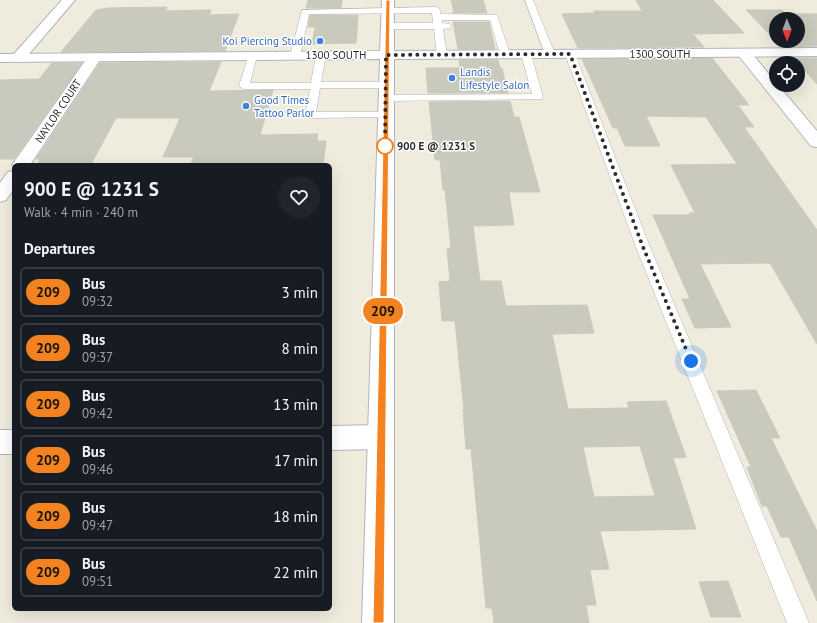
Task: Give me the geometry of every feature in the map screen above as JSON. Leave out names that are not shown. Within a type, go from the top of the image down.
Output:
[{"type":"street","points":[[18,58],[69,0]]},
{"type":"street","points":[[378,623],[388,5]]},
{"type":"street","name":"1300 SOUTH","points":[[0,58],[817,52]]},
{"type":"street","points":[[744,53],[817,142]]},
{"type":"street","name":"NAYLOR COURT","points":[[22,163],[95,57]]},
{"type":"street","points":[[0,196],[12,179]]},
{"type":"street","points":[[332,438],[381,437]]},
{"type":"street","points":[[0,442],[12,442]]},
{"type":"lane","points":[[529,0],[550,54]]},
{"type":"lane","points":[[295,56],[305,12],[388,5],[436,10],[442,55]]},
{"type":"lane","points":[[388,26],[494,17],[505,54]]},
{"type":"lane","points":[[438,22],[448,26]]},
{"type":"lane","points":[[322,55],[310,116],[386,99],[538,97],[526,54]]},
{"type":"lane","points":[[570,54],[643,247],[798,623]]},
{"type":"lane","points":[[252,56],[244,86],[316,85],[386,99]]},
{"type":"building","points":[[308,0],[342,0],[341,8],[306,8]]},
{"type":"building","points":[[451,0],[483,0],[487,13],[452,13],[454,12]]},
{"type":"building","points":[[636,0],[713,0],[744,33],[693,34],[704,47],[578,48],[562,14],[595,13],[594,11],[642,11]]},
{"type":"building","points":[[167,7],[165,11],[211,10],[209,15],[239,14],[225,51],[61,52],[96,10],[108,8]]},
{"type":"building","points":[[746,10],[782,10],[784,12],[769,12],[769,34]]},
{"type":"building","points":[[805,14],[817,14],[817,46],[805,46]]},
{"type":"building","points":[[310,15],[358,15],[356,43],[312,44],[315,27],[308,27]]},
{"type":"building","points":[[453,22],[489,22],[495,49],[458,49]]},
{"type":"building","points":[[712,58],[749,105],[738,105],[754,127],[744,127],[817,230],[817,344],[770,263],[700,264],[731,327],[695,328],[682,299],[690,299],[653,215],[690,215],[689,213],[695,213],[671,165],[737,164],[706,117],[646,116],[660,146],[625,146],[617,128],[613,128],[582,59]]},
{"type":"building","points":[[805,58],[817,58],[817,84],[805,71]]},
{"type":"building","points":[[459,60],[498,60],[500,68],[502,68],[508,93],[428,93],[426,68],[460,68]]},
{"type":"building","points":[[221,62],[209,91],[273,90],[260,135],[318,134],[317,141],[326,141],[323,163],[191,163],[194,157],[163,157],[180,118],[116,118],[92,163],[38,163],[40,159],[36,159],[100,63]]},
{"type":"building","points":[[52,63],[82,63],[14,159],[0,159],[0,80],[39,79]]},
{"type":"building","points":[[510,101],[514,117],[519,117],[540,192],[509,192],[514,225],[473,226],[480,281],[501,281],[506,306],[587,305],[594,333],[552,334],[568,409],[629,408],[627,402],[666,401],[686,457],[673,458],[696,529],[600,531],[609,569],[590,570],[596,605],[586,605],[589,623],[494,623],[492,608],[486,608],[471,449],[466,449],[464,410],[455,321],[442,321],[439,282],[450,281],[447,249],[451,248],[445,190],[443,190],[440,160],[435,160],[429,102]],"holes":[[[640,446],[655,496],[594,497],[583,447]]]},
{"type":"building","points":[[756,390],[780,438],[771,438],[817,531],[817,601],[789,537],[781,537],[767,506],[762,506],[747,467],[751,467],[717,391]]},
{"type":"building","points":[[728,581],[741,617],[711,617],[699,582]]},
{"type":"bus line","name":"209","points":[[378,623],[388,0]]},
{"type":"place","name":"Koi Piercing Studio","points":[[320,41]]},
{"type":"place","name":"Landis Lifestyle Salon","points":[[452,78]]},
{"type":"place","name":"Good Times Tattoo Parlor","points":[[246,106]]},
{"type":"place","name":"900 E @ 1231 S","points":[[385,146]]},
{"type":"route","points":[[385,146],[386,55],[570,54],[643,247],[691,361]]}]
